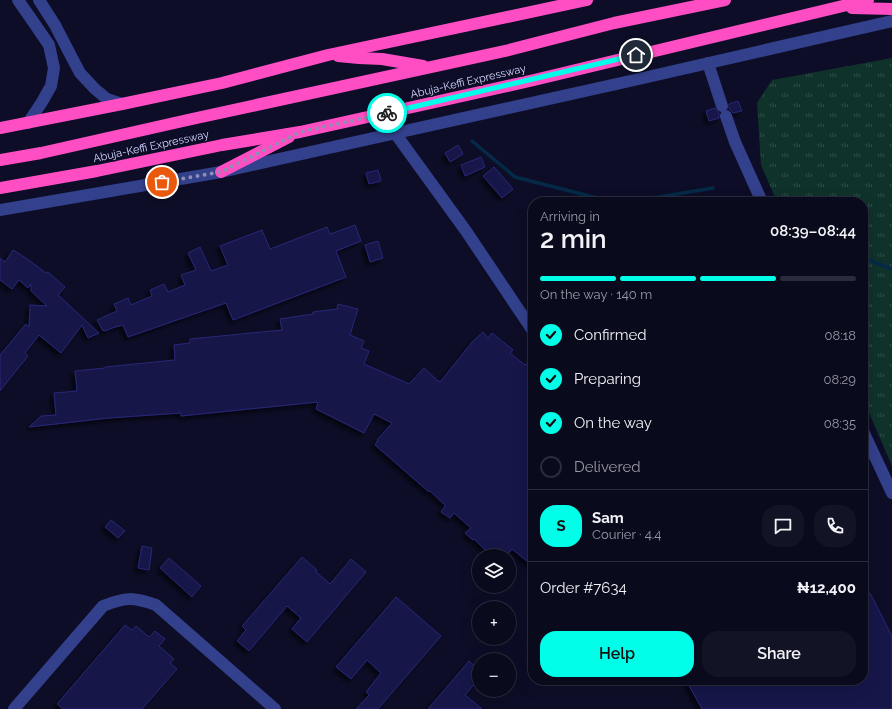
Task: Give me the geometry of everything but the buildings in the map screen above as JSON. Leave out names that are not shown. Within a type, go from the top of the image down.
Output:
[{"type":"highway","points":[[0,128],[222,83],[328,55],[587,0]]},
{"type":"highway","name":"Abuja-Keffi Expressway","points":[[0,160],[41,153],[509,50],[614,23],[725,0]]},
{"type":"highway","name":"Abuja-Keffi Expressway","points":[[0,188],[97,171],[222,145],[300,132],[534,80],[868,0]]},
{"type":"highway","points":[[837,8],[892,9]]},
{"type":"highway","points":[[328,55],[382,59],[430,67]]},
{"type":"highway","points":[[221,172],[300,132]]},
{"type":"street","points":[[18,0],[49,45],[54,68],[51,86],[28,123]]},
{"type":"street","points":[[39,0],[55,25],[80,73],[107,98],[122,104]]},
{"type":"street","points":[[0,210],[221,172],[892,21]]},
{"type":"street","points":[[708,63],[735,142],[760,197]]},
{"type":"street","points":[[395,133],[528,324]]},
{"type":"street","points":[[868,442],[892,493]]},
{"type":"street","points":[[14,709],[103,606],[117,600],[130,599],[156,605],[275,709]]},
{"type":"green space","points":[[892,58],[892,466],[868,411],[868,197],[775,197],[761,165],[757,103],[772,80]]},
{"type":"waterway","points":[[472,141],[515,177],[593,197]]},
{"type":"waterway","points":[[659,197],[713,188]]},
{"type":"waterway","points":[[868,260],[892,269]]},
{"type":"way so far","points":[[162,182],[221,172],[300,132],[387,113]]},
{"type":"route","points":[[387,113],[534,80],[636,55]]}]
